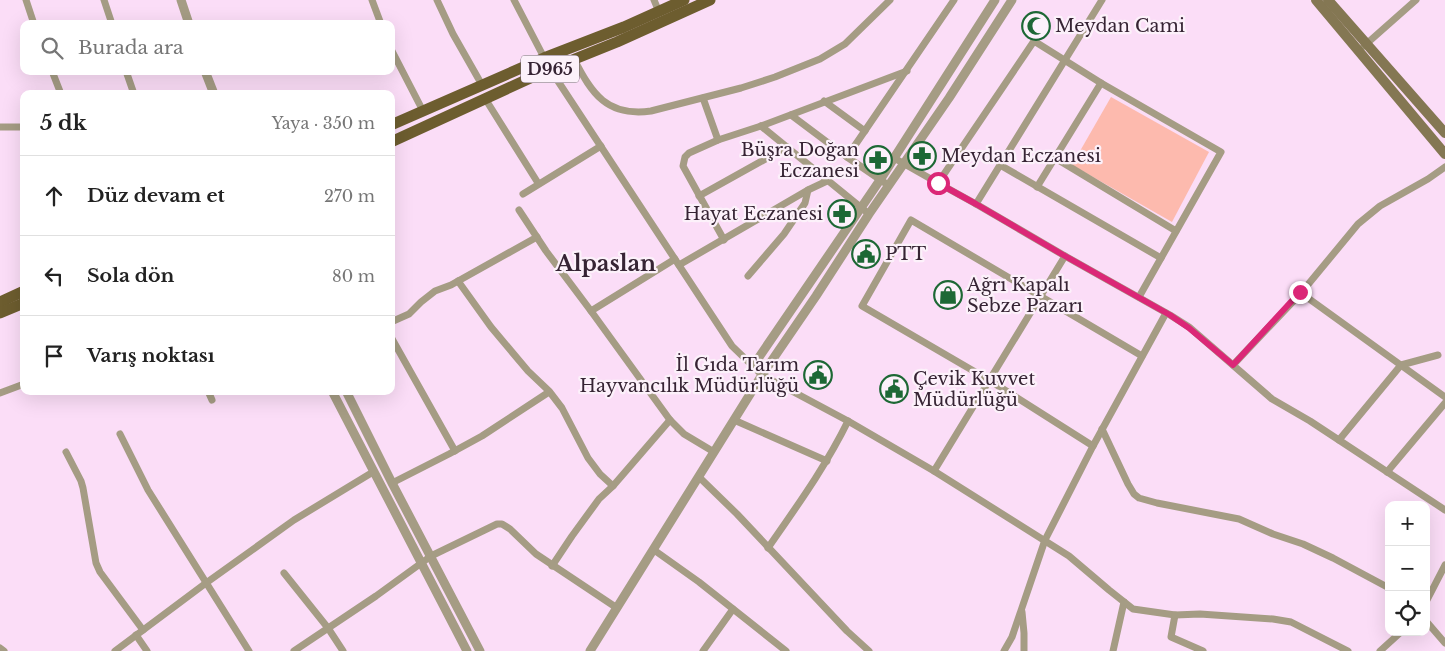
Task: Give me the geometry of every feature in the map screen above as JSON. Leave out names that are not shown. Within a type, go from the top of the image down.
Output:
[{"type":"main road","name":"D965","points":[[395,123],[544,58],[624,27],[684,0]]},
{"type":"main road","name":"D965","points":[[395,140],[550,69],[617,42],[710,0]]},
{"type":"main road","points":[[1316,0],[1445,154]]},
{"type":"main road","points":[[1328,0],[1445,133]]},
{"type":"main road","points":[[0,301],[20,293]]},
{"type":"main road","points":[[0,313],[20,305]]},
{"type":"street","points":[[26,0],[33,20]]},
{"type":"street","points":[[104,0],[111,20]]},
{"type":"street","points":[[181,0],[188,20]]},
{"type":"street","points":[[372,0],[380,20]]},
{"type":"street","points":[[437,0],[482,85]]},
{"type":"street","points":[[514,0],[550,69],[732,346],[762,375],[848,421],[934,471],[1045,540],[1069,556],[1133,609],[1175,615],[1200,614],[1291,622],[1348,651]]},
{"type":"street","points":[[654,0],[659,12]]},
{"type":"street","points":[[574,59],[595,95],[610,106],[637,113],[651,111],[742,88],[820,59],[844,44],[890,0]]},
{"type":"street","points":[[847,157],[954,0]]},
{"type":"street","points":[[753,366],[880,180],[995,0]]},
{"type":"street","points":[[590,651],[762,375],[888,185],[949,98],[1012,0]]},
{"type":"street","points":[[976,204],[1102,0]]},
{"type":"street","points":[[1358,51],[1416,0]]},
{"type":"street","points":[[938,183],[1034,41],[1221,152],[1139,297]]},
{"type":"street","points":[[395,57],[423,111]]},
{"type":"street","points":[[724,240],[685,170],[683,161],[689,153],[718,140],[761,126],[907,71]]},
{"type":"street","points":[[54,75],[59,90]]},
{"type":"street","points":[[127,75],[133,90]]},
{"type":"street","points":[[207,75],[212,90]]},
{"type":"street","points":[[1037,187],[1101,82]]},
{"type":"street","points":[[703,98],[718,140]]},
{"type":"street","points":[[486,100],[538,184]]},
{"type":"street","points":[[824,101],[865,131]]},
{"type":"street","points":[[791,114],[847,157],[888,185]]},
{"type":"street","points":[[761,126],[869,214]]},
{"type":"street","points":[[0,127],[20,127]]},
{"type":"street","points":[[523,194],[601,146]]},
{"type":"street","points":[[699,196],[787,147]]},
{"type":"street","points":[[894,158],[1166,313],[1189,328],[1272,399],[1310,421],[1445,510]]},
{"type":"street","points":[[1055,158],[1176,231]]},
{"type":"street","points":[[1000,165],[1161,258]]},
{"type":"street","points":[[1233,365],[1369,215],[1392,198],[1428,179],[1445,167]]},
{"type":"street","points":[[591,310],[677,262],[724,240],[827,180]]},
{"type":"street","points":[[748,276],[784,234],[805,203],[808,190]]},
{"type":"street","points":[[519,210],[670,420],[684,434],[714,452]]},
{"type":"street","points":[[1093,446],[989,380],[862,306],[911,220],[1142,356]]},
{"type":"street","points":[[395,320],[409,314],[435,291],[458,281],[537,237]]},
{"type":"street","points":[[934,471],[1065,256]]},
{"type":"street","points":[[458,281],[528,371],[562,408],[588,458],[600,474],[613,486]]},
{"type":"street","points":[[1300,292],[1445,397]]},
{"type":"street","points":[[1004,651],[1012,637],[1045,540],[1102,429],[1166,313]]},
{"type":"street","points":[[395,344],[455,451]]},
{"type":"street","points":[[1339,440],[1401,365],[1438,355]]},
{"type":"street","points":[[0,393],[20,386]]},
{"type":"street","points":[[392,483],[482,436],[549,392]]},
{"type":"street","points":[[210,395],[212,400]]},
{"type":"street","points":[[334,395],[467,651]]},
{"type":"street","points":[[348,395],[480,651]]},
{"type":"street","points":[[1387,472],[1445,403]]},
{"type":"street","points":[[552,566],[599,499],[613,486],[670,420]]},
{"type":"street","points":[[734,420],[827,461]]},
{"type":"street","points":[[768,548],[827,461],[848,421]]},
{"type":"street","points":[[1102,429],[1128,484],[1139,498],[1239,519],[1273,534],[1303,544],[1385,586]]},
{"type":"street","points":[[120,434],[148,490],[249,651]]},
{"type":"street","points":[[66,452],[83,488],[96,563],[100,572],[143,630]]},
{"type":"street","points":[[115,651],[294,520],[373,472]]},
{"type":"street","points":[[700,477],[846,631],[868,651]]},
{"type":"street","points":[[294,651],[376,596],[431,556],[497,524],[502,524],[510,529],[536,554],[552,566],[617,608]]},
{"type":"street","points":[[654,550],[700,582],[786,651]]},
{"type":"street","points":[[1430,594],[1445,565]]},
{"type":"street","points":[[284,573],[328,628],[342,651]]},
{"type":"street","points":[[1113,651],[1124,602]]},
{"type":"street","points":[[1021,607],[1024,651]]},
{"type":"street","points":[[702,651],[733,610]]},
{"type":"street","points":[[1175,615],[1171,636],[1202,651]]},
{"type":"street","points":[[1430,626],[1445,643]]},
{"type":"street","points":[[136,635],[146,651]]},
{"type":"street","points":[[1380,651],[1397,636]]},
{"type":"street","points":[[0,648],[4,651]]},
{"type":"shaded area","points":[[1111,97],[1209,152],[1172,222],[1072,165]]},
{"type":"place","name":"Meydan Cami","points":[[1036,26]]},
{"type":"place","name":"Meydan Eczanesi","points":[[922,156]]},
{"type":"place","name":"Büşra Doğan Eczanesi","points":[[878,160]]},
{"type":"place","name":"Hayat Eczanesi","points":[[842,214]]},
{"type":"place","name":"PTT","points":[[866,254]]},
{"type":"place","name":"Ağrı Kapalı Sebze Pazarı","points":[[948,295]]},
{"type":"place","name":"İl Gıda Tarım Hayvancılık Müdürlüğü","points":[[818,375]]},
{"type":"place","name":"Çevik Kuvvet Müdürlüğü","points":[[894,389]]},
{"type":"district","name":"Alpaslan","points":[[606,263]]},
{"type":"route","points":[[938,183],[1170,315],[1189,328],[1233,365],[1300,292]]}]
